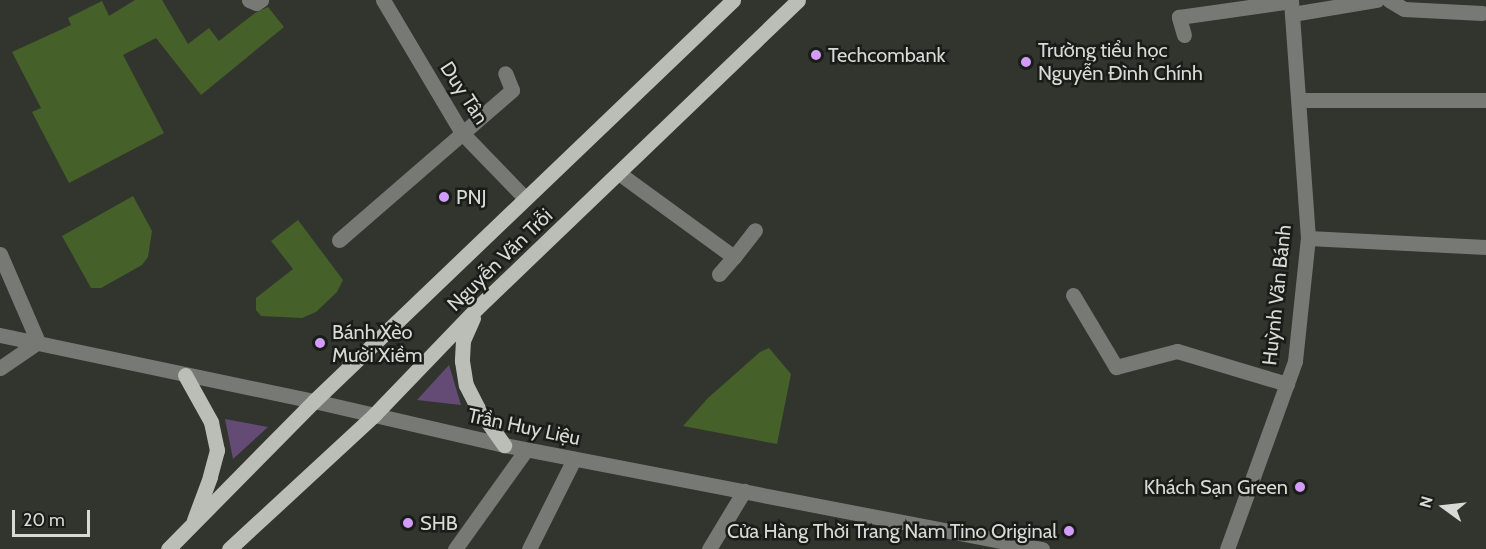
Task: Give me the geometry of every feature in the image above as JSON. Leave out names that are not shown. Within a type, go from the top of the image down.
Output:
[{"type":"main road","name":"Nguyễn Văn Trỗi","points":[[168,549],[314,401],[733,0]]},
{"type":"main road","name":"Nguyễn Văn Trỗi","points":[[229,549],[374,416],[476,309],[620,174],[798,0]]},
{"type":"main road","points":[[476,309],[463,340],[462,361],[466,384],[477,407],[504,446]]},
{"type":"main road","points":[[185,375],[211,422],[217,450],[210,477],[191,526]]},
{"type":"street","points":[[249,0],[256,3],[261,0]]},
{"type":"street","name":"Duy Tân","points":[[383,0],[462,133],[525,198]]},
{"type":"street","points":[[1184,35],[1179,17],[1292,5],[1377,0]]},
{"type":"street","points":[[1389,0],[1404,9],[1482,13]]},
{"type":"street","name":"Huỳnh Văn Bánh","points":[[1227,549],[1295,361],[1308,238],[1292,5]]},
{"type":"street","points":[[339,240],[512,90],[505,73]]},
{"type":"street","points":[[1300,100],[1486,100]]},
{"type":"street","points":[[620,174],[734,257]]},
{"type":"street","points":[[719,274],[755,230]]},
{"type":"street","points":[[1308,238],[1486,247]]},
{"type":"street","points":[[0,254],[38,342],[0,368]]},
{"type":"street","points":[[1073,295],[1116,367],[1177,351],[1287,384]]},
{"type":"street","name":"Trần Huy Liệu","points":[[0,335],[314,401],[504,446],[1042,549]]},
{"type":"street","points":[[455,549],[526,450]]},
{"type":"street","points":[[529,549],[574,459]]},
{"type":"street","points":[[709,549],[744,491]]},
{"type":"shaded area","points":[[449,365],[461,405],[417,400]]},
{"type":"shaded area","points":[[225,419],[268,427],[233,459]]},
{"type":"building","points":[[135,0],[162,0],[188,44],[209,28],[219,41],[255,13],[268,7],[284,27],[201,95],[156,38],[123,55],[164,133],[69,183],[32,112],[41,108],[12,52],[71,25],[68,18],[102,1],[109,16]]},
{"type":"building","points":[[133,196],[152,231],[148,257],[142,265],[101,288],[91,288],[62,236]]},
{"type":"building","points":[[298,220],[343,280],[337,292],[316,312],[302,318],[261,316],[256,310],[256,298],[293,269],[271,241]]},
{"type":"building","points":[[769,348],[791,374],[777,444],[683,426],[708,398],[760,352]]},
{"type":"place","name":"Techcombank","points":[[816,55]]},
{"type":"place","name":"Trường tiểu học Nguyễn Đình Chính","points":[[1026,62]]},
{"type":"place","name":"PNJ","points":[[444,197]]},
{"type":"place","name":"Bánh Xèo Mười Xiềm","points":[[320,343]]},
{"type":"place","name":"Khách Sạn Green","points":[[1300,487]]},
{"type":"place","name":"SHB","points":[[408,523]]},
{"type":"place","name":"Cửa Hàng Thời Trang Nam Tino Original","points":[[1069,531]]}]
